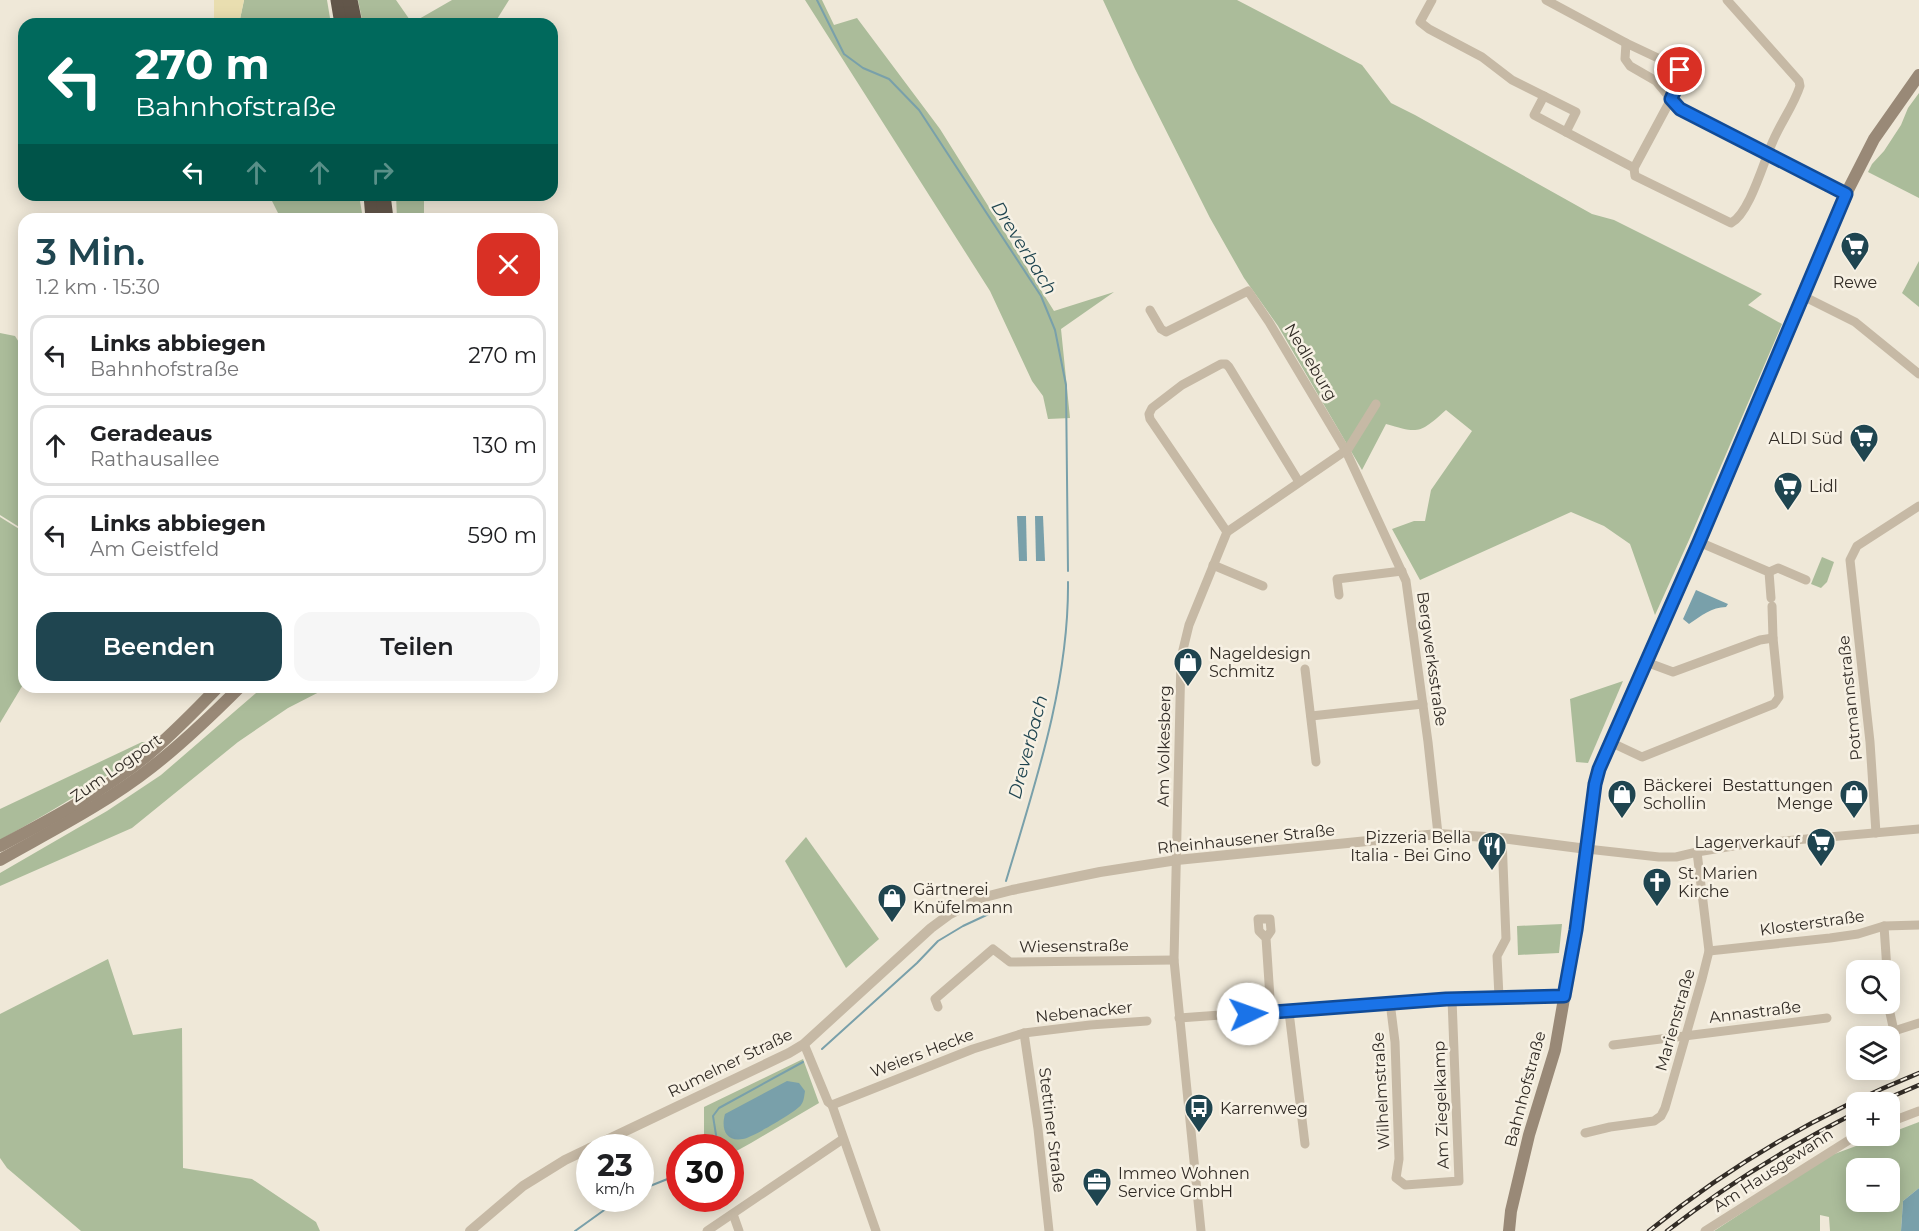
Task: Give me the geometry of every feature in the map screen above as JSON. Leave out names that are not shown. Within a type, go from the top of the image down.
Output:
[{"type":"highway","points":[[338,0],[341,18]]},
{"type":"highway","points":[[350,0],[354,18]]},
{"type":"main road","name":"Bahnhofstraße","points":[[1509,1231],[1510,1211],[1529,1135],[1555,1050],[1576,930],[1595,784],[1599,769],[1699,542],[1846,194],[1874,139],[1919,75]]},
{"type":"main road","name":"Zum Logport","points":[[0,846],[96,792],[147,756],[212,693]]},
{"type":"main road","name":"Zum Logport","points":[[0,860],[103,801],[152,768],[234,693]]},
{"type":"street","points":[[1432,0],[1420,22],[1482,57],[1512,80],[1576,112],[1566,132]]},
{"type":"street","points":[[1546,0],[1680,70],[1681,76],[1671,99],[1634,168],[1635,176],[1731,223],[1740,217],[1765,166],[1772,142],[1800,86],[1727,0]]},
{"type":"street","points":[[1626,43],[1625,59],[1630,66],[1656,81],[1680,109],[1846,194]]},
{"type":"street","points":[[1544,96],[1534,116],[1634,168]]},
{"type":"street","name":"Nedleburg","points":[[1150,310],[1161,329],[1166,332],[1248,291],[1346,451],[1402,571]]},
{"type":"street","points":[[1803,296],[1855,322],[1919,374]]},
{"type":"street","points":[[1299,482],[1226,364],[1221,364],[1182,385],[1152,408],[1149,414],[1150,419],[1227,532],[1346,451],[1376,404]]},
{"type":"street","name":"Potmannstraße","points":[[1876,832],[1872,761],[1850,560],[1857,546],[1919,506]]},
{"type":"street","name":"Am Volkesberg","points":[[1177,860],[1181,658],[1189,625],[1227,532]]},
{"type":"street","points":[[1699,542],[1769,572],[1778,568],[1806,580]]},
{"type":"street","points":[[1212,566],[1263,586]]},
{"type":"street","points":[[1339,596],[1337,579],[1402,571]]},
{"type":"street","name":"Bergwerksstraße","points":[[1402,571],[1407,581],[1410,599],[1438,834]]},
{"type":"street","points":[[1610,742],[1642,757],[1774,704],[1779,697],[1769,572]]},
{"type":"street","points":[[1646,662],[1673,672],[1760,640],[1773,638]]},
{"type":"street","points":[[1305,669],[1316,762]]},
{"type":"street","points":[[1311,716],[1423,704]]},
{"type":"street","points":[[1587,849],[1676,857],[1746,844],[1919,829]]},
{"type":"street","name":"Rheinhausener Straße","points":[[950,914],[981,898],[1012,890],[1100,872],[1177,860],[1438,834],[1502,838],[1587,849]]},
{"type":"street","points":[[1499,997],[1497,956],[1506,939],[1502,838]]},
{"type":"street","name":"Marienstraße","points":[[1585,1133],[1654,1121],[1661,1116],[1665,1108],[1708,951],[1697,852]]},
{"type":"street","points":[[1177,860],[1174,960],[1201,1231]]},
{"type":"street","name":"Rumelner Straße","points":[[619,1134],[804,1044],[910,946],[950,914]]},
{"type":"street","name":"Klosterstraße","points":[[1708,951],[1830,938],[1858,934],[1884,926],[1919,925]]},
{"type":"street","points":[[1884,926],[1886,960]]},
{"type":"street","points":[[1266,938],[1271,1013]]},
{"type":"street","name":"Wiesenstraße","points":[[938,1007],[935,999],[993,949],[1010,962],[1174,960]]},
{"type":"street","points":[[1179,1018],[1289,1012],[1390,1002],[1564,996]]},
{"type":"street","name":"Am Ziegelkamp","points":[[1396,1178],[1405,1185],[1459,1181],[1452,999]]},
{"type":"street","name":"Wilhelmstraße","points":[[1390,1002],[1395,1042],[1399,1149],[1396,1178]]},
{"type":"street","points":[[1289,1012],[1305,1144]]},
{"type":"street","points":[[1890,1014],[1894,1031],[1919,1023]]},
{"type":"street","name":"Annastraße","points":[[1612,1045],[1827,1018]]},
{"type":"street","name":"Nebenacker","points":[[1024,1033],[1147,1021]]},
{"type":"street","name":"Weiers Hecke","points":[[831,1105],[969,1050],[1024,1033]]},
{"type":"street","name":"Stettiner Straße","points":[[1024,1033],[1038,1128],[1049,1231]]},
{"type":"street","points":[[804,1044],[831,1105],[876,1231]]},
{"type":"street","points":[[1900,1118],[1919,1111]]},
{"type":"street","points":[[707,1231],[843,1139]]},
{"type":"street","name":"Am Hausgewann","points":[[1705,1231],[1846,1142]]},
{"type":"street","name":"Rumelner Straße","points":[[470,1231],[523,1186],[576,1155]]},
{"type":"street","points":[[733,1214],[739,1231]]},
{"type":"green space","points":[[244,0],[327,0],[330,18],[240,18]]},
{"type":"green space","points":[[358,0],[396,0],[409,18],[362,18]]},
{"type":"green space","points":[[452,0],[509,0],[498,18],[421,18]]},
{"type":"green space","points":[[805,0],[822,0],[834,25],[857,18],[940,129],[1054,311],[1114,292],[1061,329],[1070,418],[1048,419],[1043,396],[1032,381],[990,291]]},
{"type":"green space","points":[[1103,0],[1237,0],[1362,65],[1391,103],[1592,214],[1614,220],[1762,294],[1748,305],[1782,324],[1655,615],[1630,544],[1604,526],[1571,512],[1420,580],[1392,529],[1414,521],[1425,521],[1431,490],[1472,431],[1446,410],[1425,427],[1419,429],[1406,429],[1386,424],[1362,470],[1278,326],[1244,278],[1210,218]]},
{"type":"green space","points":[[1919,93],[1919,198],[1868,172],[1901,125],[1908,108]]},
{"type":"green space","points":[[272,201],[360,201],[362,213],[278,213]]},
{"type":"green space","points":[[396,201],[424,201],[424,213],[397,213]]},
{"type":"green space","points":[[1919,261],[1919,307],[1902,293]]},
{"type":"green space","points":[[0,333],[15,336],[18,341],[18,526],[0,515]]},
{"type":"green space","points":[[0,517],[18,528],[18,693],[0,723]]},
{"type":"green space","points":[[1822,557],[1834,562],[1827,582],[1821,588],[1811,584]]},
{"type":"green space","points":[[1623,681],[1588,763],[1576,762],[1570,699]]},
{"type":"green space","points":[[256,693],[317,693],[288,708],[238,742],[132,828],[0,886],[0,873],[107,811],[161,775]]},
{"type":"green space","points":[[142,742],[152,742],[116,770],[40,818],[0,840],[0,809]]},
{"type":"green space","points":[[806,837],[879,939],[846,968],[785,861]]},
{"type":"green space","points":[[1562,924],[1559,953],[1518,955],[1517,926]]},
{"type":"green space","points":[[108,959],[133,1035],[182,1028],[183,1168],[252,1179],[316,1222],[320,1231],[81,1231],[7,1168],[0,1158],[0,1014]]},
{"type":"green space","points":[[803,1059],[819,1103],[744,1147],[744,1134],[704,1134],[704,1107]]},
{"type":"green space","points":[[1919,1122],[1919,1188],[1903,1201],[1901,1231],[1830,1231],[1829,1217],[1820,1215],[1820,1231],[1714,1231],[1829,1156],[1856,1146],[1900,1146],[1900,1129]]},
{"type":"sand","points":[[214,0],[244,0],[240,18],[214,18]]},
{"type":"water","points":[[1017,516],[1026,516],[1027,561],[1019,561]]},
{"type":"water","points":[[1035,516],[1043,516],[1045,561],[1036,561]]},
{"type":"water","points":[[1696,590],[1728,604],[1726,607],[1707,612],[1689,624],[1683,619]]},
{"type":"water","points":[[787,1081],[799,1083],[805,1091],[801,1105],[748,1138],[744,1139],[744,1134],[727,1134],[724,1129],[725,1114]]},
{"type":"water","points":[[1919,1188],[1919,1231],[1901,1231],[1903,1201]]},
{"type":"waterway","name":"Dreverbach","points":[[817,0],[844,54],[863,68],[889,79],[919,110],[1041,296],[1055,330],[1066,385],[1068,571]]},
{"type":"waterway","name":"Dreverbach","points":[[1006,881],[1039,771],[1056,696],[1063,658],[1068,582]]},
{"type":"waterway","name":"Dreverbach","points":[[822,1049],[938,941],[993,912],[999,903]]},
{"type":"waterway","name":"Dreverbach","points":[[716,1134],[713,1116],[719,1108],[803,1062]]},
{"type":"waterway","name":"Dreverbach","points":[[654,1184],[666,1180]]},
{"type":"waterway","name":"Dreverbach","points":[[575,1231],[601,1212]]},
{"type":"railway","points":[[1649,1231],[1712,1184],[1778,1142],[1847,1105],[1919,1073]]},
{"type":"railway","points":[[1900,1093],[1919,1085]]},
{"type":"railway","points":[[1667,1231],[1759,1167],[1846,1118]]},
{"type":"place","name":"Rewe","points":[[1855,272]]},
{"type":"place","name":"ALDI Süd","points":[[1864,464]]},
{"type":"place","name":"Lidl","points":[[1788,512]]},
{"type":"place","name":"Nageldesign Schmitz","points":[[1188,688]]},
{"type":"place","name":"Bäckerei Schollin","points":[[1622,820]]},
{"type":"place","name":"Bestattungen Menge","points":[[1854,820]]},
{"type":"place","name":"Lagerverkauf","points":[[1821,868]]},
{"type":"place","name":"Pizzeria Bella Italia - Bei Gino","points":[[1492,872]]},
{"type":"place","name":"St. Marien Kirche","points":[[1657,908]]},
{"type":"place","name":"Gärtnerei Knüfelmann","points":[[892,924]]},
{"type":"place","name":"Karrenweg","points":[[1199,1134]]},
{"type":"place","name":"Immeo Wohnen Service GmbH","points":[[1097,1208]]},
{"type":"route","points":[[1248,1014],[1390,1002],[1564,996],[1576,930],[1595,784],[1599,769],[1699,542],[1846,194],[1680,109],[1671,99],[1681,76],[1680,70]]}]
